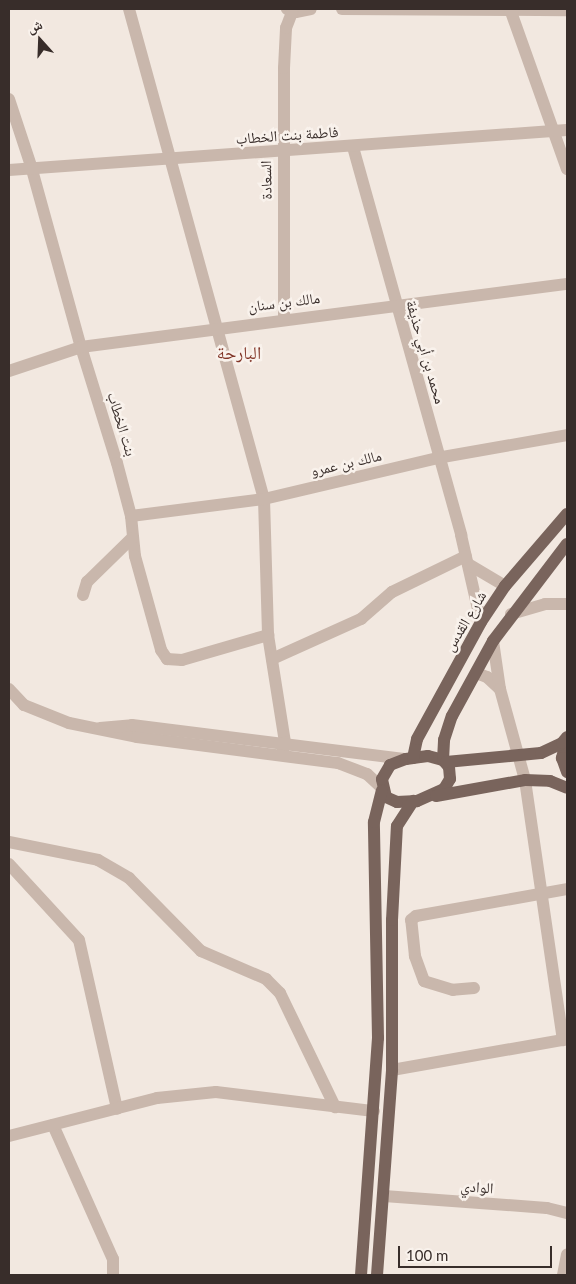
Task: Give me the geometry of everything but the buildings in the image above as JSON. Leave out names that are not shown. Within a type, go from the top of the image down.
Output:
[{"type":"main road","name":"شارع القدس","points":[[409,758],[417,739],[481,622],[506,586],[567,514]]},
{"type":"main road","points":[[431,797],[448,784],[450,773],[444,761],[446,730],[493,641],[567,544]]},
{"type":"main road","points":[[361,1275],[378,1038],[374,822],[382,790],[382,779],[390,765],[409,758],[434,756],[444,761],[520,756],[553,748],[567,738]]},
{"type":"main road","points":[[567,738],[562,758],[567,772]]},
{"type":"main road","points":[[382,790],[391,800],[412,801],[524,780],[550,781],[567,788]]},
{"type":"main road","points":[[377,1275],[392,1070],[394,865],[397,826],[412,801]]},
{"type":"main road","points":[[376,862],[394,865]]},
{"type":"street","points":[[128,9],[264,499],[268,635],[285,742],[282,755]]},
{"type":"street","points":[[342,9],[567,10]]},
{"type":"street","name":"السعادة","points":[[284,318],[282,152],[285,45],[300,10]]},
{"type":"street","points":[[517,10],[553,131],[567,169]]},
{"type":"street","name":"بنت الخطاب","points":[[9,99],[31,166],[81,347],[131,516],[132,538],[161,650],[167,659],[187,660],[268,635]]},
{"type":"street","name":"فاطمة بنت الخطاب","points":[[9,170],[31,166],[282,152],[567,130]]},
{"type":"street","name":"محمد بن أبي حذيفة","points":[[354,147],[395,305],[467,560],[481,622]]},
{"type":"street","name":"مالك بن سنان","points":[[9,371],[81,347],[284,318],[567,284]]},
{"type":"street","name":"مالك بن عمرو","points":[[131,516],[264,499],[437,458],[567,435]]},
{"type":"street","points":[[83,595],[87,582],[132,538]]},
{"type":"street","points":[[272,659],[361,619],[392,592],[467,560],[506,586]]},
{"type":"street","points":[[512,614],[545,604],[567,604]]},
{"type":"street","points":[[392,1070],[565,1040],[520,756],[500,690],[493,641]]},
{"type":"street","points":[[476,673],[487,677],[500,690]]},
{"type":"street","points":[[9,689],[24,705],[52,718],[93,729],[282,755],[357,769],[382,790]]},
{"type":"street","points":[[93,729],[132,725],[409,758]]},
{"type":"street","points":[[9,842],[98,860],[129,878],[201,951],[266,979],[280,993],[335,1107]]},
{"type":"street","points":[[9,864],[79,940],[117,1109]]},
{"type":"street","points":[[474,988],[453,990],[424,981],[415,956],[411,920],[416,916],[567,889]]},
{"type":"street","points":[[9,1136],[157,1098],[216,1092],[374,1111]]},
{"type":"street","points":[[53,1125],[113,1259],[113,1275]]},
{"type":"street","name":"الوادي","points":[[384,1196],[547,1208],[567,1213]]},
{"type":"street","points":[[563,1275],[567,1254]]},
{"type":"district","name":"البارحة","points":[[239,352]]}]
